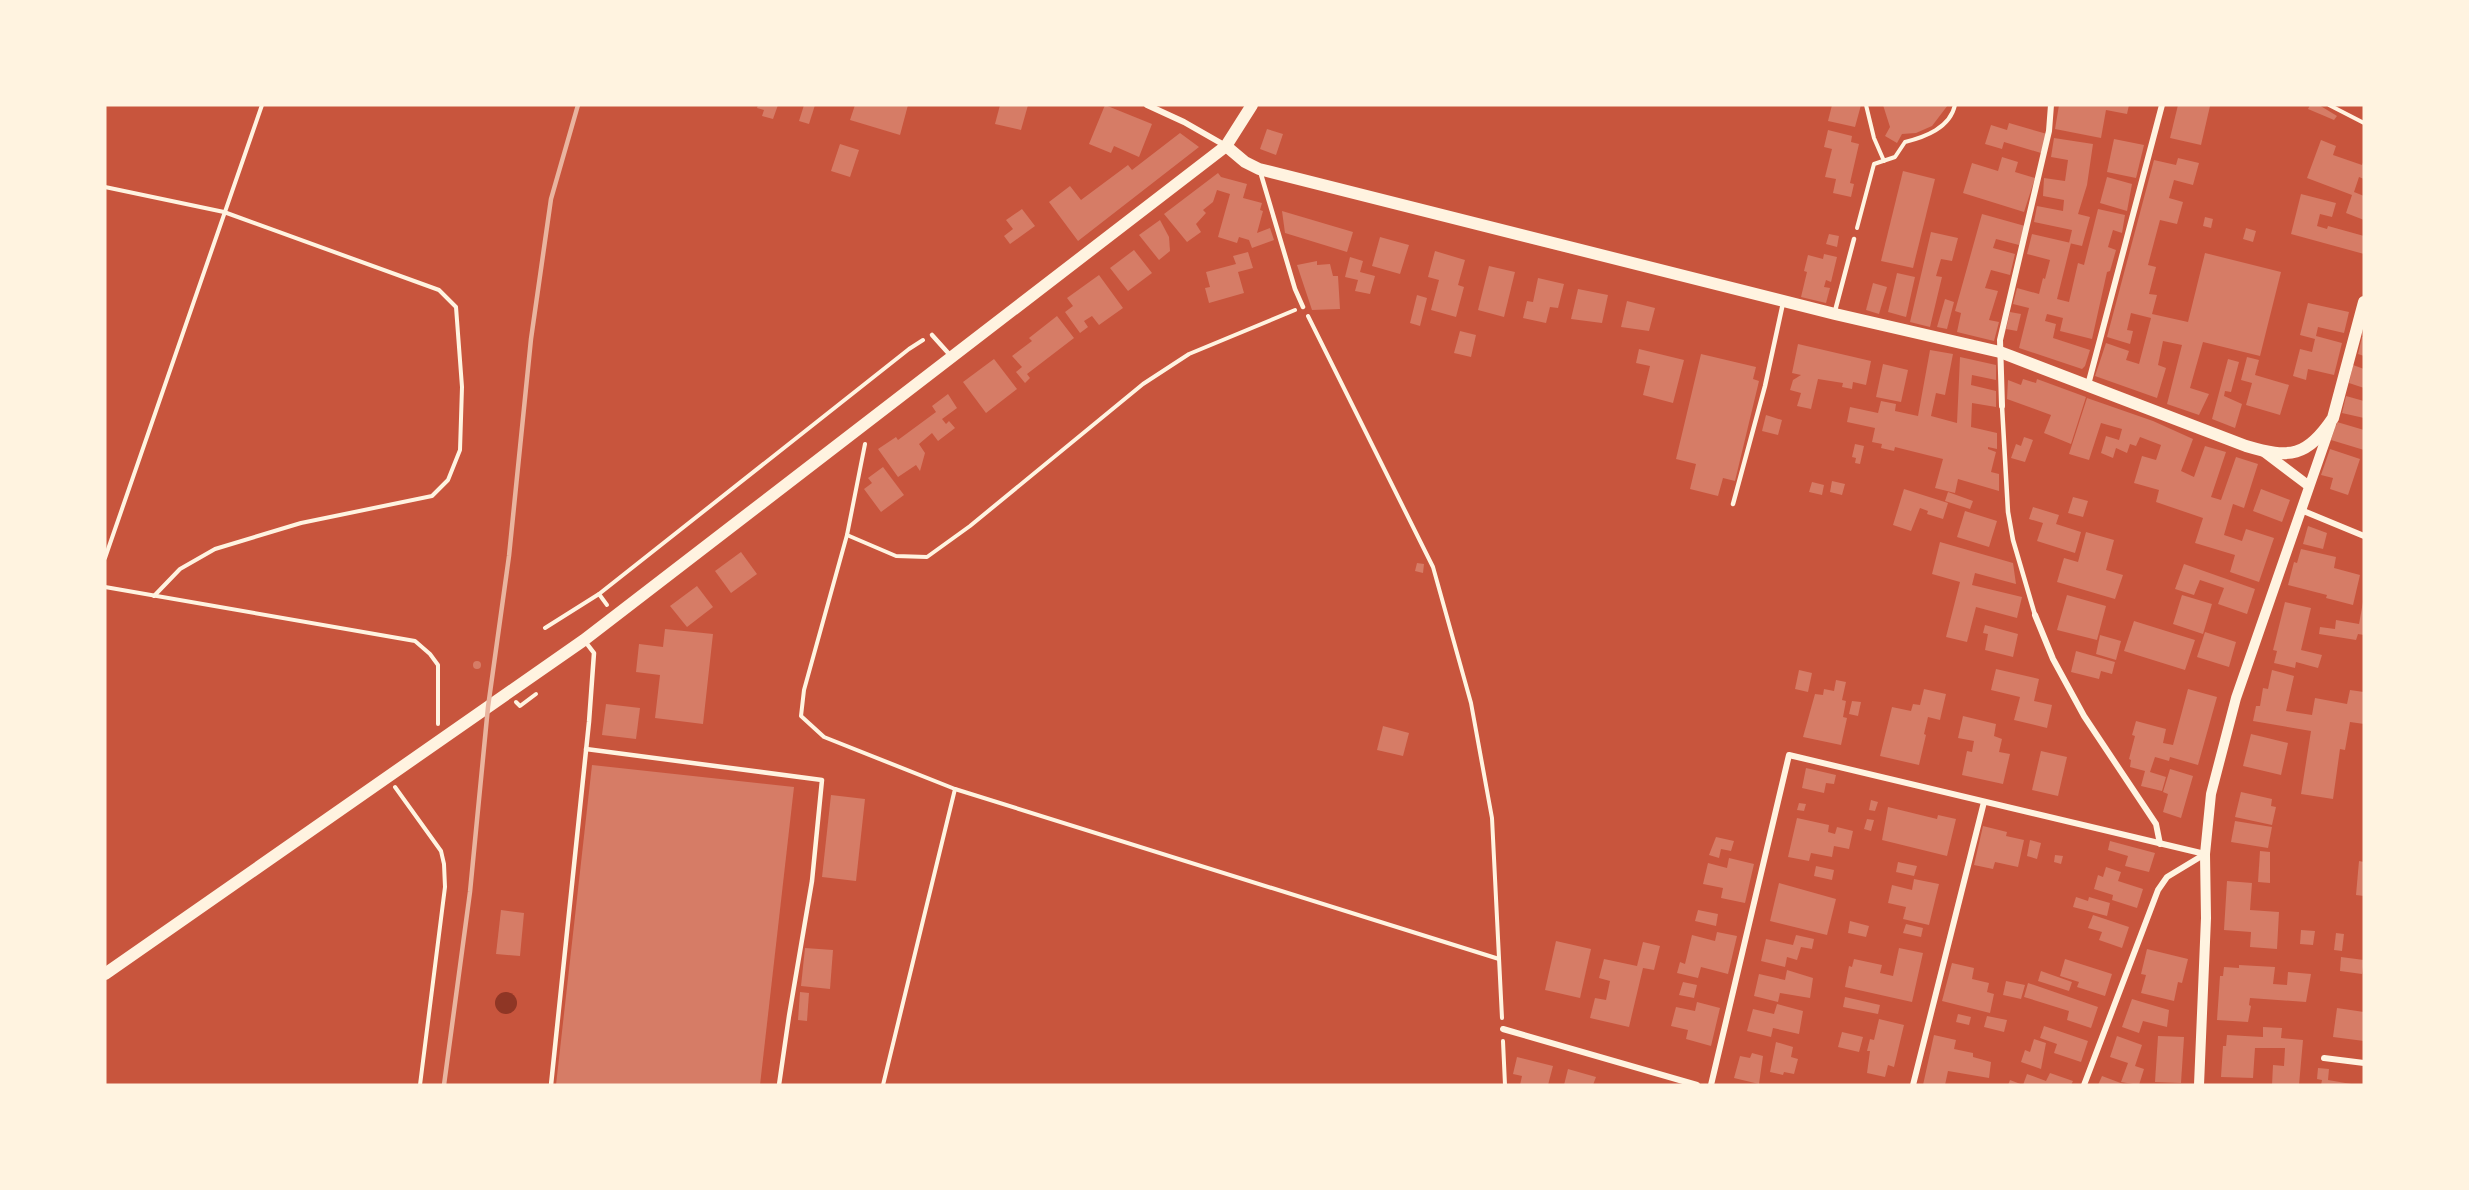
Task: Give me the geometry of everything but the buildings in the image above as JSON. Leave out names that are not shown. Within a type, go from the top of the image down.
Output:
[{"type":"main road","points":[[105,974],[584,640],[1226,146],[1252,105]]},
{"type":"main road","points":[[1226,146],[1245,162],[1259,169],[1835,314],[2000,352],[2260,450],[2290,453],[2306,448],[2322,434],[2333,418],[2364,302]]},
{"type":"street","points":[[1148,105],[1226,146]]},
{"type":"street","points":[[2001,406],[2000,352],[2003,328],[2049,131],[2051,105]]},
{"type":"street","points":[[2088,385],[2162,105]]},
{"type":"street","points":[[2199,1085],[2206,918],[2205,854],[2211,795],[2223,743],[2258,632],[2333,418]]},
{"type":"street","points":[[2260,450],[2309,486]]},
{"type":"street","points":[[2300,510],[2364,536]]},
{"type":"street","points":[[2035,615],[2053,659],[2084,716],[2156,824],[2160,844]]},
{"type":"street","points":[[1711,1085],[1789,755],[2205,854]]},
{"type":"street","points":[[1913,1085],[1984,802]]},
{"type":"street","points":[[2084,1085],[2158,890],[2167,877],[2205,854]]},
{"type":"street","points":[[1503,1029],[1697,1085]]},
{"type":"street","points":[[2324,1058],[2364,1063]]},
{"type":"lane","points":[[1259,169],[1295,289],[1304,307]]},
{"type":"lane","points":[[1835,314],[1854,238]]},
{"type":"lane","points":[[1733,504],[1762,397],[1783,300]]},
{"type":"lane","points":[[932,335],[952,357]]},
{"type":"lane","points":[[2001,406],[2008,512],[2013,540],[2035,615]]},
{"type":"lane","points":[[551,1085],[594,653],[584,640]]},
{"type":"lane","points":[[586,749],[822,780],[812,881],[779,1085]]},
{"type":"path","points":[[105,558],[262,105]]},
{"type":"path","points":[[1866,105],[1874,138],[1884,161]]},
{"type":"path","points":[[1854,238],[1874,164],[1895,156],[1905,142],[1928,136],[1943,124],[1954,111],[1955,105]]},
{"type":"path","points":[[2329,105],[2364,123]]},
{"type":"path","points":[[105,187],[225,212],[439,290],[456,307],[462,387],[460,450],[448,480],[432,496],[301,523],[215,549],[180,569],[154,596]]},
{"type":"path","points":[[847,535],[896,556],[927,557],[970,526],[1143,384],[1189,354],[1304,307],[1433,567],[1471,703],[1492,818],[1505,1085]]},
{"type":"path","points":[[545,628],[599,594],[909,350],[932,335]]},
{"type":"path","points":[[865,444],[847,535],[804,690],[801,716],[824,737],[955,789],[1499,959]]},
{"type":"path","points":[[105,587],[415,641],[430,654],[438,665],[438,724],[446,736]]},
{"type":"path","points":[[388,777],[441,851],[444,864],[445,887],[420,1085]]},
{"type":"path","points":[[883,1085],[955,789]]},
{"type":"shaded area","points":[[502,992],[510,992],[517,999],[517,1007],[510,1014],[502,1014],[495,1007],[495,999]]},
{"type":"railway","points":[[444,1085],[470,892],[488,707],[509,556],[531,339],[551,199],[578,105]]}]
